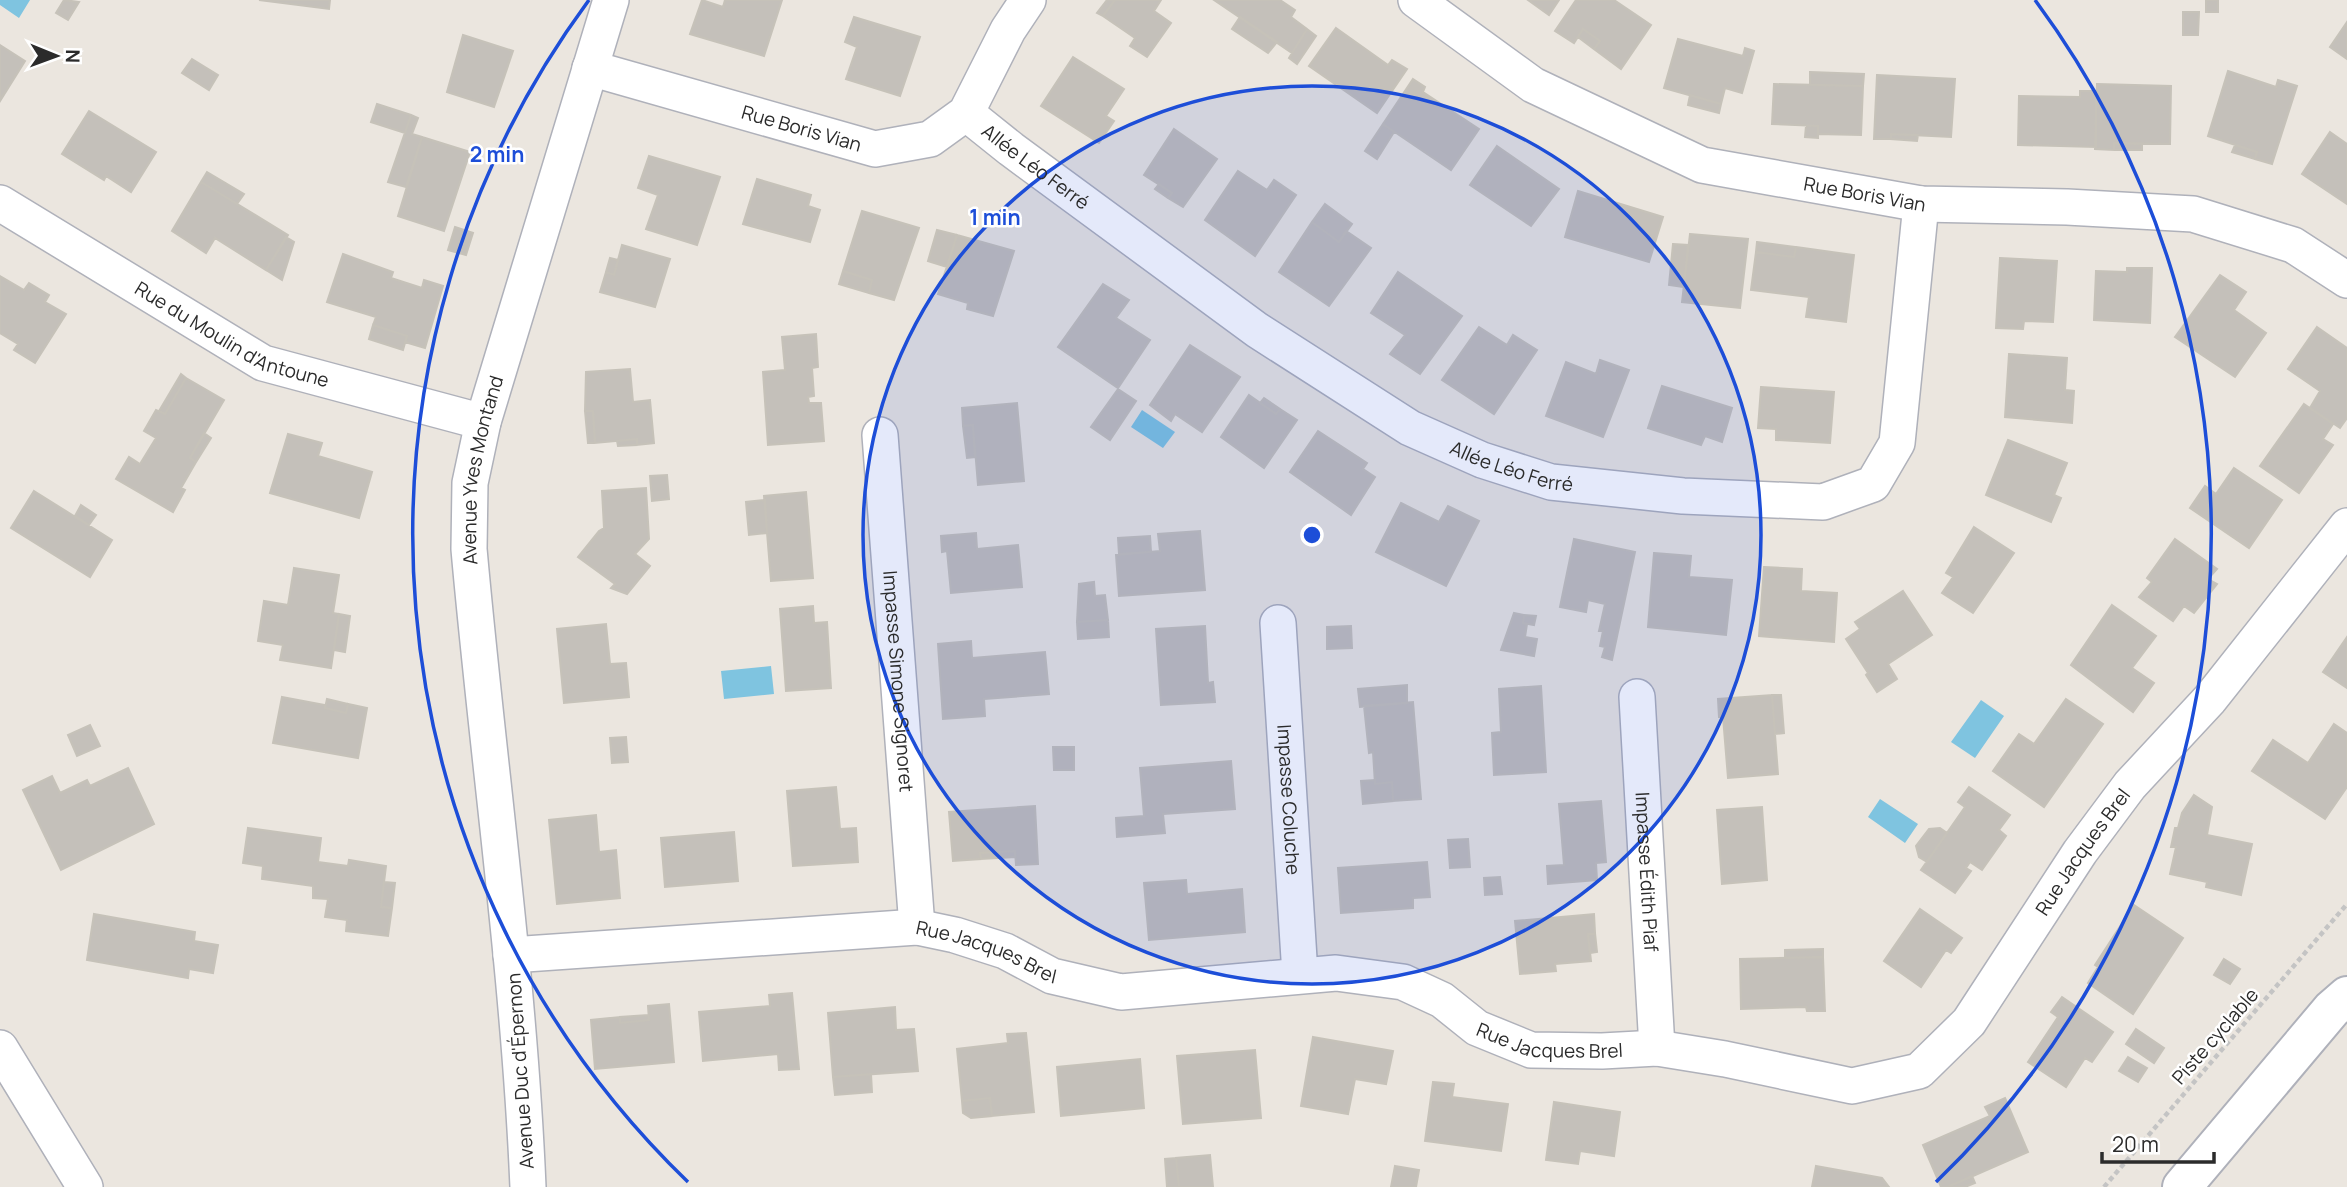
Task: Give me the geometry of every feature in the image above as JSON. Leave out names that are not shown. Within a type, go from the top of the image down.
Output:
[{"type":"street","name":"Avenue Yves Montand","points":[[511,955],[469,549],[470,483],[483,422],[611,0]]},
{"type":"street","name":"Rue Boris Vian","points":[[590,68],[875,149],[930,139],[966,113],[1008,30],[1028,0]]},
{"type":"street","name":"Rue Boris Vian","points":[[1416,0],[1533,85],[1702,165],[1921,204],[2067,207],[2193,214],[2293,245],[2347,279]]},
{"type":"street","name":"Allée Léo Ferré","points":[[966,113],[1257,330],[1410,428],[1482,460],[1550,482],[1683,496],[1823,502],[1873,484],[1896,443],[1921,204]]},
{"type":"street","name":"Rue du Moulin d'Antoune","points":[[0,204],[263,363],[483,422]]},
{"type":"street","name":"Impasse Simone Signoret","points":[[880,435],[917,927]]},
{"type":"street","name":"Rue Jacques Brel","points":[[511,955],[917,927],[955,934],[1005,951],[1052,976],[1121,992],[1336,973],[1403,982],[1442,1000],[1477,1028],[1531,1050],[1602,1051],[1657,1048],[1725,1059],[1852,1086],[1919,1071],[1969,1022],[2080,852],[2130,785],[2210,699],[2347,526]]},
{"type":"street","name":"Impasse Coluche","points":[[1278,623],[1300,975]]},
{"type":"street","name":"Impasse Édith Piaf","points":[[1637,697],[1657,1048]]},
{"type":"street","name":"Avenue Duc d'Épernon","points":[[511,955],[525,1116],[528,1187]]},
{"type":"street","points":[[2182,1187],[2342,996]]},
{"type":"street","points":[[0,1048],[85,1187]]},
{"type":"path","name":"Piste cyclable","points":[[2104,1187],[2347,904]]},
{"type":"water","points":[[0,0],[30,0],[19,18],[0,5]]},
{"type":"water","points":[[1142,410],[1175,432],[1163,448],[1131,427]]},
{"type":"water","points":[[771,666],[774,694],[724,699],[721,671]]},
{"type":"water","points":[[1981,700],[2004,716],[1975,758],[1951,742]]},
{"type":"water","points":[[1880,799],[1918,824],[1905,843],[1868,817]]},
{"type":"building","points":[[64,0],[79,2],[68,20],[56,13]]},
{"type":"building","points":[[259,0],[330,0],[329,9]]},
{"type":"building","points":[[702,0],[723,7],[725,0],[782,0],[764,56],[690,34]]},
{"type":"building","points":[[1107,0],[1115,0],[1103,16],[1097,13]]},
{"type":"building","points":[[1115,0],[1161,0],[1154,11],[1171,23],[1147,57],[1130,46],[1135,38],[1103,16]]},
{"type":"building","points":[[1214,0],[1280,0],[1295,10],[1291,17],[1307,29],[1292,53]]},
{"type":"building","points":[[1528,0],[1559,0],[1549,15]]},
{"type":"building","points":[[1576,0],[1614,0],[1651,25],[1621,69],[1594,49],[1600,41],[1583,29],[1574,43],[1555,31]]},
{"type":"building","points":[[2206,0],[2218,0],[2218,12],[2206,12]]},
{"type":"building","points":[[2183,12],[2199,12],[2198,35],[2183,35]]},
{"type":"building","points":[[854,17],[920,37],[900,96],[846,79],[857,47],[845,42]]},
{"type":"building","points":[[1240,17],[1277,42],[1268,53],[1232,29]]},
{"type":"building","points":[[2347,22],[2347,59],[2330,47]]},
{"type":"building","points":[[1336,28],[1388,65],[1392,60],[1407,69],[1377,113],[1309,66]]},
{"type":"building","points":[[1307,29],[1316,36],[1297,64],[1289,58]]},
{"type":"building","points":[[1583,29],[1600,41],[1594,49],[1578,37]]},
{"type":"building","points":[[463,35],[513,51],[494,107],[447,92]]},
{"type":"building","points":[[1678,39],[1743,56],[1745,48],[1754,51],[1742,93],[1725,88],[1721,104],[1664,88]]},
{"type":"building","points":[[0,45],[25,61],[0,101]]},
{"type":"building","points":[[1073,57],[1124,89],[1106,116],[1114,121],[1099,143],[1041,106]]},
{"type":"building","points":[[192,59],[218,75],[209,90],[182,73]]},
{"type":"building","points":[[2228,71],[2276,87],[2278,80],[2297,86],[2272,164],[2255,159],[2257,152],[2208,136]]},
{"type":"building","points":[[1810,72],[1864,74],[1863,86],[1810,85]]},
{"type":"building","points":[[1877,75],[1955,79],[1951,137],[1891,134],[1891,139],[1874,139]]},
{"type":"building","points":[[1413,79],[1425,87],[1423,92],[1479,129],[1451,170],[1383,124]]},
{"type":"building","points":[[1774,84],[1863,86],[1861,135],[1818,134],[1818,126],[1772,124]]},
{"type":"building","points":[[2097,84],[2171,86],[2170,144],[2114,143],[2114,150],[2095,149]]},
{"type":"building","points":[[2080,91],[2096,91],[2096,147],[2018,145],[2019,96],[2080,97]]},
{"type":"building","points":[[1690,95],[1721,104],[1719,113],[1688,105]]},
{"type":"building","points":[[377,104],[411,115],[405,133],[371,122]]},
{"type":"building","points":[[89,111],[156,152],[131,192],[106,176],[104,180],[62,154]]},
{"type":"building","points":[[411,115],[418,118],[412,134],[422,137],[406,187],[388,182]]},
{"type":"building","points":[[1383,124],[1394,132],[1377,159],[1365,151]]},
{"type":"building","points":[[1806,126],[1818,126],[1818,138],[1805,137]]},
{"type":"building","points":[[1174,129],[1217,159],[1183,207],[1168,198],[1172,193],[1144,175]]},
{"type":"building","points":[[2330,132],[2347,144],[2347,204],[2302,174]]},
{"type":"building","points":[[1891,134],[1918,135],[1917,141],[1891,139]]},
{"type":"building","points":[[422,137],[470,152],[444,231],[398,216]]},
{"type":"building","points":[[2114,143],[2142,144],[2142,150],[2114,150]]},
{"type":"building","points":[[2235,145],[2257,152],[2255,159],[2232,152]]},
{"type":"building","points":[[1497,146],[1559,189],[1531,226],[1470,185]]},
{"type":"building","points":[[649,156],[720,177],[697,245],[646,229],[658,195],[638,188]]},
{"type":"building","points":[[1238,171],[1267,190],[1274,180],[1296,195],[1255,256],[1205,220]]},
{"type":"building","points":[[207,172],[244,194],[237,204],[201,182]]},
{"type":"building","points":[[757,179],[811,195],[808,206],[820,210],[810,242],[743,224]]},
{"type":"building","points":[[201,182],[288,235],[266,270],[215,238],[206,253],[172,231]]},
{"type":"building","points":[[1159,184],[1172,193],[1168,198],[1155,189]]},
{"type":"building","points":[[1578,191],[1663,217],[1649,262],[1565,237]]},
{"type":"building","points":[[1325,204],[1352,224],[1339,242],[1312,222]]},
{"type":"building","points":[[862,211],[919,228],[894,300],[869,293],[872,280],[843,271]]},
{"type":"building","points":[[1312,222],[1339,242],[1346,231],[1371,248],[1329,306],[1279,272]]},
{"type":"building","points":[[455,227],[473,233],[466,255],[448,250]]},
{"type":"building","points":[[937,230],[957,235],[947,267],[928,261]]},
{"type":"building","points":[[1690,234],[1748,239],[1740,308],[1682,302]]},
{"type":"building","points":[[957,235],[1014,251],[993,316],[967,309],[968,303],[938,294]]},
{"type":"building","points":[[286,237],[294,242],[282,280],[266,270]]},
{"type":"building","points":[[1757,242],[1796,247],[1794,257],[1756,252]]},
{"type":"building","points":[[1673,244],[1688,245],[1684,287],[1669,285]]},
{"type":"building","points":[[622,245],[670,259],[655,307],[600,292],[606,272],[614,275]]},
{"type":"building","points":[[1796,247],[1854,255],[1846,322],[1806,317],[1809,297],[1751,290],[1756,252],[1794,257]]},
{"type":"building","points":[[343,254],[393,272],[391,278],[422,288],[424,280],[443,286],[425,348],[405,342],[407,336],[373,325],[376,317],[327,302]]},
{"type":"building","points":[[610,258],[618,260],[614,275],[606,272]]},
{"type":"building","points":[[2000,258],[2057,261],[2053,322],[2024,321],[2023,329],[1996,328]]},
{"type":"building","points":[[2127,268],[2152,268],[2150,323],[2094,320],[2096,271],[2127,272]]},
{"type":"building","points":[[843,271],[872,280],[869,293],[839,284]]},
{"type":"building","points":[[1398,272],[1462,316],[1420,374],[1390,354],[1405,335],[1371,313]]},
{"type":"building","points":[[2220,275],[2246,292],[2234,310],[2266,333],[2235,377],[2175,337]]},
{"type":"building","points":[[0,276],[24,290],[29,283],[49,295],[45,302],[66,314],[35,363],[14,350],[18,344],[0,333]]},
{"type":"building","points":[[1103,284],[1129,300],[1116,318],[1150,340],[1118,388],[1058,347]]},
{"type":"building","points":[[373,325],[407,336],[403,350],[369,339]]},
{"type":"building","points":[[1479,327],[1507,345],[1513,335],[1537,350],[1494,414],[1442,380]]},
{"type":"building","points":[[2317,327],[2347,348],[2347,418],[2340,428],[2310,408],[2320,391],[2288,369]]},
{"type":"building","points":[[816,334],[818,367],[812,368],[814,396],[808,397],[809,403],[821,403],[824,441],[768,445],[763,372],[785,370],[782,337]]},
{"type":"building","points":[[1190,345],[1240,377],[1202,432],[1175,414],[1171,421],[1150,405]]},
{"type":"building","points":[[2009,354],[2067,358],[2065,390],[2074,391],[2072,423],[2005,417]]},
{"type":"building","points":[[1600,360],[1629,370],[1603,437],[1546,416],[1566,362],[1596,374]]},
{"type":"building","points":[[630,369],[633,402],[650,400],[654,443],[637,445],[637,439],[595,443],[593,411],[585,411],[586,372]]},
{"type":"building","points":[[181,374],[186,378],[165,414],[159,411]]},
{"type":"building","points":[[186,378],[224,400],[190,458],[196,462],[181,488],[185,490],[173,512],[116,479],[129,457],[140,464],[156,438],[144,431],[156,410],[165,414]]},
{"type":"building","points":[[1662,386],[1732,408],[1722,442],[1705,436],[1701,445],[1648,428]]},
{"type":"building","points":[[1761,387],[1834,392],[1830,443],[1776,440],[1776,429],[1758,428]]},
{"type":"building","points":[[1118,389],[1136,401],[1110,440],[1091,427]]},
{"type":"building","points":[[1249,395],[1276,414],[1280,409],[1297,420],[1264,468],[1221,437]]},
{"type":"building","points":[[1264,398],[1280,409],[1276,414],[1260,403]]},
{"type":"building","points":[[1017,403],[1024,481],[978,485],[973,425],[963,426],[962,408]]},
{"type":"building","points":[[2304,404],[2333,424],[2323,439],[2333,445],[2299,493],[2260,466]]},
{"type":"building","points":[[585,411],[593,411],[595,443],[588,443]]},
{"type":"building","points":[[973,425],[975,457],[967,458],[963,426]]},
{"type":"building","points":[[1318,431],[1367,463],[1363,469],[1375,477],[1351,515],[1290,472]]},
{"type":"building","points":[[204,433],[211,438],[196,462],[190,458]]},
{"type":"building","points":[[288,434],[322,443],[318,456],[372,472],[359,518],[270,493]]},
{"type":"building","points":[[637,439],[637,445],[618,446],[617,441]]},
{"type":"building","points":[[2008,440],[2067,463],[2054,495],[2061,498],[2051,522],[1986,495]]},
{"type":"building","points":[[2234,468],[2282,500],[2249,548],[2190,508],[2205,486],[2216,494]]},
{"type":"building","points":[[667,475],[669,499],[652,501],[650,476]]},
{"type":"building","points":[[646,488],[649,539],[635,554],[650,566],[627,594],[611,588],[615,584],[578,557],[604,528],[602,491]]},
{"type":"building","points":[[34,491],[112,540],[90,577],[11,528]]},
{"type":"building","points":[[806,492],[813,578],[771,581],[764,496]]},
{"type":"building","points":[[765,500],[767,533],[749,535],[746,502]]},
{"type":"building","points":[[1401,503],[1439,522],[1448,506],[1479,521],[1446,586],[1376,552]]},
{"type":"building","points":[[81,505],[96,515],[89,525],[75,516]]},
{"type":"building","points":[[1974,527],[2014,553],[1973,613],[1942,593],[1953,577],[1946,573]]},
{"type":"building","points":[[1200,531],[1205,590],[1119,596],[1116,555],[1160,551],[1158,534]]},
{"type":"building","points":[[976,533],[977,549],[1018,545],[1022,587],[951,593],[947,551],[942,552],[941,536]]},
{"type":"building","points":[[1150,536],[1151,552],[1119,554],[1118,538]]},
{"type":"building","points":[[1574,539],[1635,552],[1612,660],[1602,657],[1605,647],[1600,646],[1603,631],[1599,631],[1605,604],[1588,600],[1586,612],[1560,607]]},
{"type":"building","points":[[2175,539],[2217,569],[2208,579],[2217,584],[2194,613],[2184,606],[2173,621],[2139,597],[2152,582],[2147,578]]},
{"type":"building","points":[[1654,553],[1691,556],[1689,577],[1732,580],[1726,635],[1648,627]]},
{"type":"building","points":[[1764,567],[1802,569],[1801,591],[1837,593],[1834,642],[1759,636]]},
{"type":"building","points":[[294,568],[339,575],[333,613],[339,614],[331,668],[280,660],[283,645],[258,641],[264,601],[288,605]]},
{"type":"building","points":[[1094,582],[1095,596],[1105,595],[1108,620],[1077,622],[1079,584]]},
{"type":"building","points":[[1903,591],[1932,635],[1888,664],[1897,679],[1877,692],[1846,639],[1860,629],[1855,622]]},
{"type":"building","points":[[2112,605],[2156,636],[2132,668],[2154,683],[2133,712],[2071,665]]},
{"type":"building","points":[[813,606],[814,623],[827,622],[831,688],[786,691],[780,609]]},
{"type":"building","points":[[1514,613],[1524,615],[1523,623],[1527,624],[1525,637],[1537,639],[1534,656],[1501,650]]},
{"type":"building","points":[[339,614],[350,616],[345,652],[334,650]]},
{"type":"building","points":[[1524,615],[1536,616],[1534,625],[1523,623]]},
{"type":"building","points":[[1108,620],[1109,637],[1078,639],[1077,622]]},
{"type":"building","points":[[606,624],[610,664],[626,663],[629,697],[564,703],[557,629]]},
{"type":"building","points":[[1205,626],[1208,683],[1213,682],[1215,702],[1161,705],[1156,629]]},
{"type":"building","points":[[1351,626],[1352,648],[1327,649],[1327,627]]},
{"type":"building","points":[[2347,637],[2347,688],[2323,672]]},
{"type":"building","points":[[971,641],[972,658],[1045,652],[1049,694],[984,699],[985,716],[943,719],[938,644]]},
{"type":"building","points":[[1407,685],[1407,703],[1360,707],[1358,689]]},
{"type":"building","points":[[1541,686],[1546,772],[1494,775],[1492,733],[1501,732],[1499,689]]},
{"type":"building","points":[[1772,695],[1781,695],[1784,733],[1775,734]]},
{"type":"building","points":[[1772,695],[1778,774],[1728,778],[1723,717],[1719,717],[1718,699]]},
{"type":"building","points":[[282,697],[325,705],[325,708],[346,713],[348,704],[367,708],[358,758],[273,743]]},
{"type":"building","points":[[327,699],[348,704],[346,713],[325,708]]},
{"type":"building","points":[[2066,699],[2103,724],[2044,807],[1993,771],[2019,734],[2034,744]]},
{"type":"building","points":[[1413,702],[1421,799],[1393,801],[1392,782],[1375,784],[1373,752],[1369,753],[1364,706]]},
{"type":"building","points":[[2334,724],[2347,733],[2347,787],[2325,819],[2252,771],[2273,740],[2308,763]]},
{"type":"building","points":[[90,725],[100,746],[77,756],[68,735]]},
{"type":"building","points":[[626,737],[628,762],[612,763],[610,738]]},
{"type":"building","points":[[1053,747],[1074,747],[1074,770],[1054,770]]},
{"type":"building","points":[[1231,761],[1235,809],[1163,814],[1165,833],[1117,837],[1116,818],[1144,816],[1140,768]]},
{"type":"building","points":[[128,768],[154,824],[61,870],[23,790],[52,776],[60,793],[87,780],[90,786]]},
{"type":"building","points":[[1375,780],[1375,784],[1392,782],[1393,801],[1363,804],[1361,781]]},
{"type":"building","points":[[836,787],[840,829],[856,828],[858,862],[793,866],[787,791]]},
{"type":"building","points":[[1969,787],[2010,815],[1999,830],[2006,836],[1982,870],[1970,862],[1966,868],[1971,871],[1955,893],[1921,870],[1965,807],[1958,802]]},
{"type":"building","points":[[2194,795],[2212,807],[2207,835],[2252,844],[2241,895],[2206,887],[2207,882],[2170,874],[2176,847],[2171,847],[2175,828],[2178,828],[2182,813]]},
{"type":"building","points":[[1601,801],[1606,862],[1596,863],[1597,880],[1548,884],[1547,866],[1564,865],[1559,804]]},
{"type":"building","points":[[1035,806],[1038,864],[1016,865],[1015,851],[980,853],[981,859],[953,861],[949,812]]},
{"type":"building","points":[[1762,807],[1767,880],[1722,884],[1717,810]]},
{"type":"building","points":[[596,815],[599,852],[616,850],[620,898],[557,904],[549,820]]},
{"type":"building","points":[[248,828],[321,838],[318,862],[348,866],[349,860],[386,866],[381,907],[392,908],[388,936],[346,931],[347,920],[325,917],[328,899],[313,898],[313,886],[262,879],[263,866],[243,863]]},
{"type":"building","points":[[1940,828],[1947,833],[1927,862],[1919,857],[1916,846],[1929,829]]},
{"type":"building","points":[[734,832],[738,881],[665,887],[661,838]]},
{"type":"building","points":[[1468,839],[1470,867],[1450,868],[1448,840]]},
{"type":"building","points":[[1015,851],[1015,857],[981,859],[980,853]]},
{"type":"building","points":[[1427,862],[1430,897],[1413,898],[1413,908],[1341,913],[1338,868]]},
{"type":"building","points":[[1500,877],[1502,894],[1485,895],[1484,878]]},
{"type":"building","points":[[1186,880],[1187,894],[1242,889],[1245,932],[1149,940],[1144,883]]},
{"type":"building","points":[[384,882],[395,883],[392,908],[381,907]]},
{"type":"building","points":[[2134,905],[2183,938],[2133,1014],[2088,983],[2098,967],[2095,965]]},
{"type":"building","points":[[1920,909],[1962,938],[1951,953],[1946,950],[1921,987],[1884,961]]},
{"type":"building","points":[[94,914],[195,932],[194,941],[218,945],[213,973],[189,969],[188,978],[87,960]]},
{"type":"building","points":[[1594,914],[1595,933],[1588,934],[1591,961],[1555,964],[1556,971],[1520,974],[1515,921]]},
{"type":"building","points":[[1595,933],[1597,952],[1590,953],[1588,934]]},
{"type":"building","points":[[1823,949],[1823,957],[1785,958],[1785,950]]},
{"type":"building","points":[[1823,957],[1825,1011],[1807,1011],[1806,1007],[1741,1009],[1740,959]]},
{"type":"building","points":[[2224,959],[2240,969],[2230,984],[2214,975]]},
{"type":"building","points":[[792,993],[799,1069],[779,1070],[778,1054],[703,1061],[699,1012],[770,1006],[769,995]]},
{"type":"building","points":[[2062,997],[2113,1032],[2092,1062],[2085,1058],[2066,1087],[2028,1062],[2058,1017],[2051,1012]]},
{"type":"building","points":[[669,1004],[674,1062],[595,1069],[591,1020],[620,1017],[620,1023],[649,1020],[648,1006]]},
{"type":"building","points":[[895,1007],[896,1030],[914,1029],[918,1071],[833,1077],[828,1013]]},
{"type":"building","points":[[648,1015],[649,1020],[620,1023],[620,1017]]},
{"type":"building","points":[[2136,1029],[2164,1048],[2154,1063],[2126,1044]]},
{"type":"building","points":[[1026,1033],[1034,1112],[992,1116],[990,1098],[962,1101],[957,1049],[1008,1043],[1007,1034]]},
{"type":"building","points":[[1313,1037],[1393,1051],[1386,1084],[1355,1079],[1348,1114],[1301,1106]]},
{"type":"building","points":[[1255,1050],[1261,1118],[1183,1124],[1177,1056]]},
{"type":"building","points":[[2128,1057],[2147,1068],[2138,1082],[2119,1071]]},
{"type":"building","points":[[1140,1059],[1144,1108],[1061,1116],[1057,1067]]},
{"type":"building","points":[[871,1074],[872,1092],[835,1095],[833,1077]]},
{"type":"building","points":[[1433,1082],[1454,1084],[1452,1097],[1508,1104],[1501,1151],[1425,1141]]},
{"type":"building","points":[[990,1098],[992,1116],[971,1118],[963,1113],[962,1101]]},
{"type":"building","points":[[2005,1098],[2028,1152],[1948,1187],[1941,1187],[1923,1145],[1990,1116],[1985,1107]]},
{"type":"building","points":[[1554,1102],[1620,1112],[1614,1156],[1580,1151],[1578,1164],[1546,1160]]},
{"type":"building","points":[[1210,1155],[1213,1187],[1179,1187],[1176,1158]]},
{"type":"building","points":[[1176,1158],[1179,1187],[1167,1187],[1165,1159]]},
{"type":"building","points":[[1395,1166],[1419,1170],[1416,1187],[1391,1187]]},
{"type":"building","points":[[1816,1166],[1882,1178],[1889,1187],[1812,1187]]},
{"type":"building","points":[[1972,1176],[1975,1183],[1965,1187],[1948,1187]]}]
